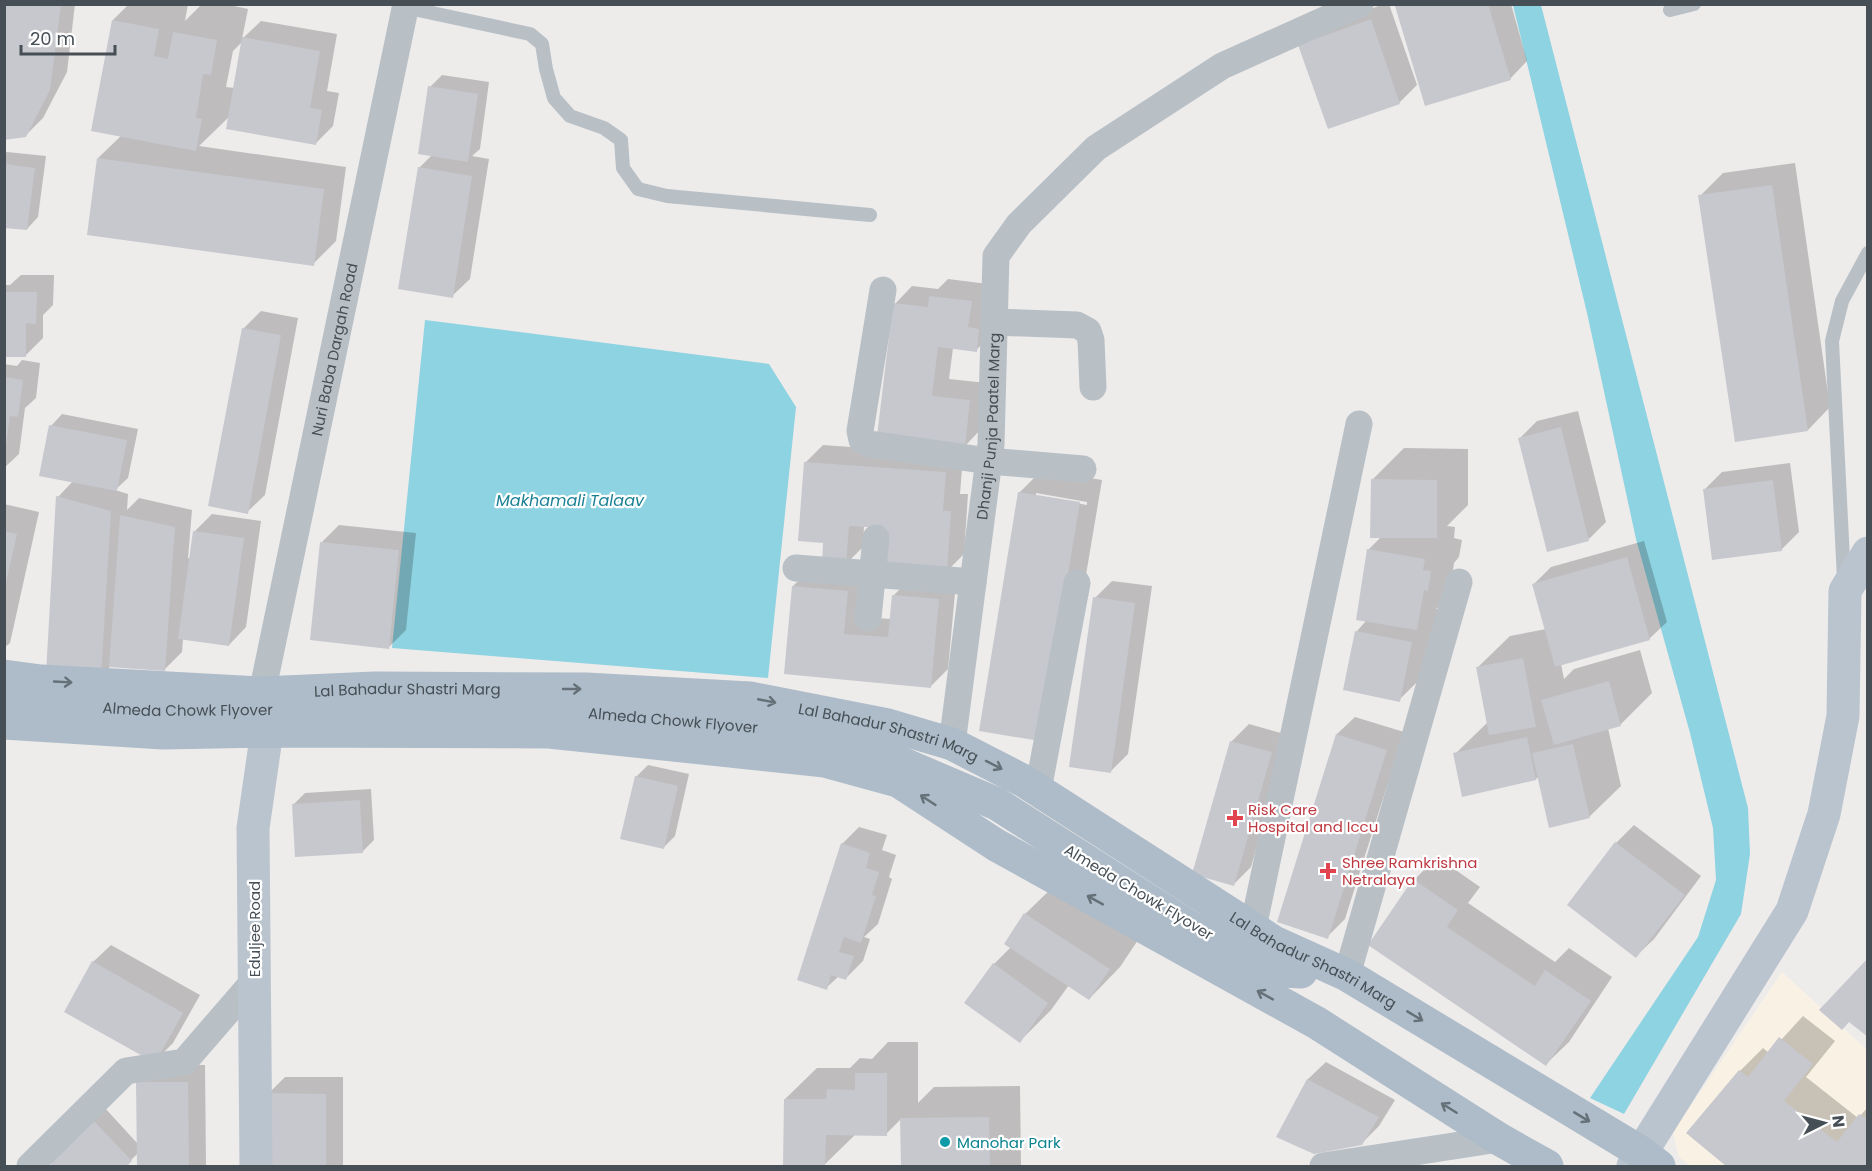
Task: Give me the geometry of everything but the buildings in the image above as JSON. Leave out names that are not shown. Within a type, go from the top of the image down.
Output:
[{"type":"main road","name":"Lal Bahadur Shastri Marg","points":[[4,676],[41,681],[262,693],[375,688],[586,688],[750,698],[888,725],[952,744],[1024,781],[1274,942],[1347,975],[1644,1162]]},
{"type":"main road","name":"Almeda Chowk Flyover","points":[[4,700],[148,710],[529,707],[802,731],[901,764],[997,804],[1193,929],[1284,972],[1347,975]]},
{"type":"main road","points":[[4,723],[163,733],[267,730],[549,732],[825,760],[888,778],[898,781],[996,845],[1317,1023],[1547,1167]]},
{"type":"main road","points":[[1284,972],[1317,1023]]},
{"type":"street","name":"Dhanji Punja Paatel Marg","points":[[952,744],[989,460],[996,256],[1019,224],[1096,148],[1222,66],[1360,4]]},
{"type":"street","name":"Nuri Baba Dargah Road","points":[[262,693],[403,5]]},
{"type":"street","points":[[883,290],[860,431],[862,440],[870,444],[989,460],[1083,469]]},
{"type":"street","points":[[994,322],[1077,325],[1088,331],[1093,387]]},
{"type":"street","points":[[1253,928],[1359,424]]},
{"type":"street","points":[[868,618],[876,538]]},
{"type":"street","points":[[1644,1162],[1792,911],[1824,814],[1844,716],[1845,591],[1868,553]]},
{"type":"street","points":[[796,568],[973,582]]},
{"type":"street","points":[[1347,975],[1458,582]]},
{"type":"street","points":[[1038,790],[1077,583]]},
{"type":"street","name":"Eduljee Road","points":[[256,1167],[253,828],[267,730],[262,693]]},
{"type":"street","points":[[30,1167],[126,1071],[184,1062],[254,981]]},
{"type":"street","points":[[1323,1167],[1499,1139]]},
{"type":"lane","points":[[1670,10],[1694,4]]},
{"type":"lane","points":[[403,5],[530,33],[542,44],[554,98],[570,116],[604,128],[621,140],[623,168],[638,189],[667,196],[870,215]]},
{"type":"lane","points":[[1845,591],[1832,341],[1842,301],[1868,253]]},
{"type":"shaded area","points":[[1782,972],[1867,1050],[1867,1166],[1690,1166],[1679,1157],[1673,1132]]},
{"type":"water","points":[[1513,5],[1541,5],[1748,808],[1750,854],[1741,914],[1624,1114],[1590,1098],[1698,937],[1716,880],[1713,828],[1690,733],[1636,539],[1587,313]]},
{"type":"water","name":"Makhamali Talaav","points":[[425,320],[769,364],[796,407],[768,678],[392,648]]},
{"type":"place","name":"Risk Care Hospital and Iccu","points":[[1235,818]]},
{"type":"place","name":"Shree Ramkrishna Netralaya","points":[[1328,871]]},
{"type":"place","name":"Manohar Park","points":[[945,1142]]}]
